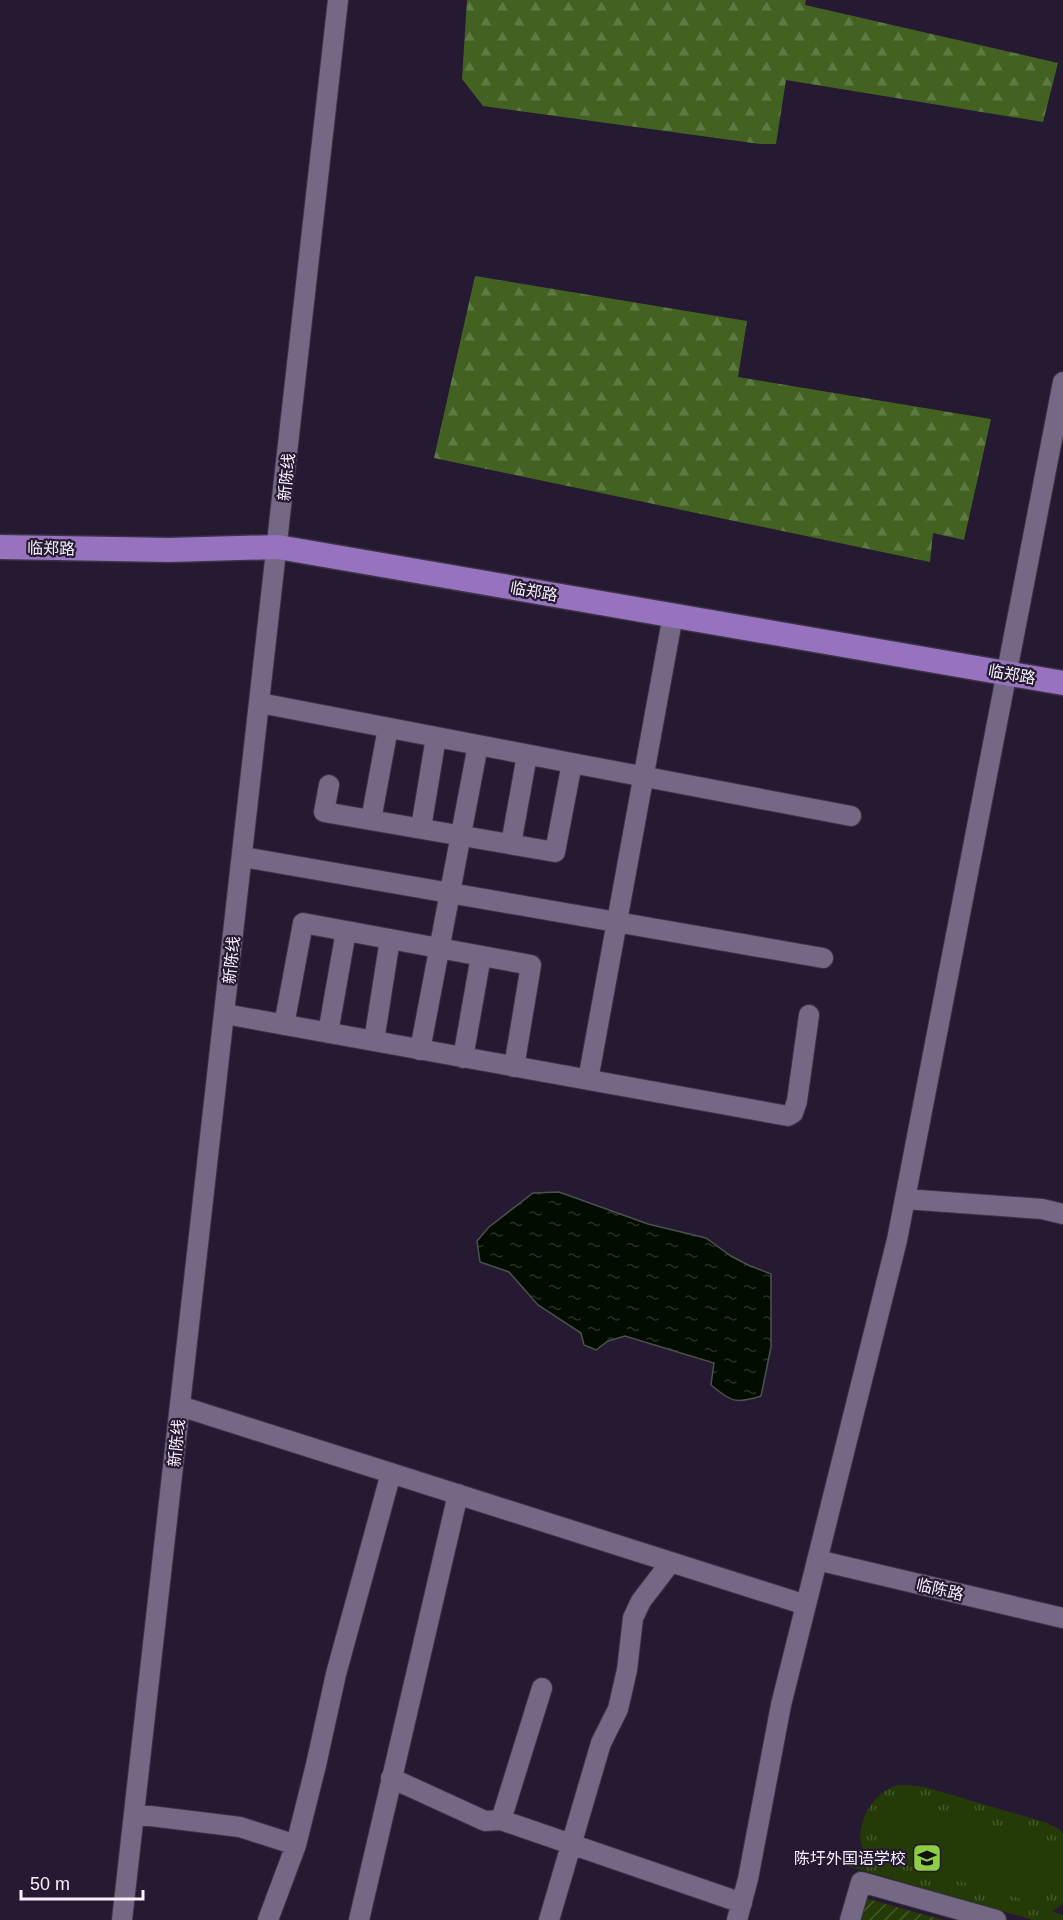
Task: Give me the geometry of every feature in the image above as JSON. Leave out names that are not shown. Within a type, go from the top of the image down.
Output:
[{"type":"main road","name":"临郑路","points":[[0,547],[168,550],[278,547],[1063,683]]},
{"type":"street","name":"新陈线","points":[[122,1920],[338,0]]},
{"type":"street","points":[[391,1778],[485,1821],[501,1820],[739,1912],[781,1704],[897,1240],[1063,382]]},
{"type":"street","points":[[588,1080],[673,615]]},
{"type":"street","points":[[260,703],[851,816]]},
{"type":"street","points":[[371,820],[388,728]]},
{"type":"street","points":[[421,828],[436,737]]},
{"type":"street","points":[[420,1050],[478,745]]},
{"type":"street","points":[[511,844],[527,755]]},
{"type":"street","points":[[329,785],[324,812],[555,852],[572,763]]},
{"type":"street","points":[[243,857],[823,958]]},
{"type":"street","points":[[284,1025],[303,924],[390,939],[531,965],[514,1067]]},
{"type":"street","points":[[328,1033],[346,932]]},
{"type":"street","points":[[374,1041],[390,939]]},
{"type":"street","points":[[463,1058],[481,956]]},
{"type":"street","points":[[225,1014],[788,1116],[793,1113],[797,1101],[809,1015]]},
{"type":"street","points":[[904,1199],[1042,1209],[1063,1214]]},
{"type":"street","points":[[180,1406],[806,1605]]},
{"type":"street","points":[[268,1920],[296,1845],[336,1674],[391,1473]]},
{"type":"street","points":[[359,1920],[458,1494]]},
{"type":"street","name":"临陈路","points":[[817,1560],[1063,1618]]},
{"type":"street","points":[[549,1920],[601,1743],[618,1709],[627,1670],[633,1618],[641,1600],[671,1562]]},
{"type":"street","points":[[501,1820],[542,1688]]},
{"type":"street","points":[[134,1814],[240,1827],[296,1845]]},
{"type":"street","points":[[850,1920],[861,1882],[996,1920]]},
{"type":"green space","points":[[467,0],[806,0],[805,5],[1058,63],[1043,122],[786,80],[776,144],[760,144],[483,106],[462,79]]},
{"type":"green space","points":[[475,276],[747,321],[738,377],[991,419],[964,540],[933,533],[930,562],[434,458]]},
{"type":"green space","points":[[897,1785],[925,1787],[1047,1823],[1059,1829],[1063,1833],[1063,1904],[1052,1911],[1063,1915],[1063,1920],[1033,1920],[844,1865],[847,1854],[868,1859],[860,1838],[867,1812],[885,1791]]},
{"type":"green space","points":[[903,1801],[1047,1842],[1060,1863],[1060,1873],[1056,1883],[1043,1898],[1029,1901],[891,1861],[881,1844],[880,1827],[887,1812]]},
{"type":"green space","points":[[868,1899],[943,1920],[856,1920],[862,1900]]},
{"type":"water","points":[[559,1192],[648,1224],[706,1238],[731,1256],[771,1274],[771,1347],[761,1396],[739,1401],[729,1398],[711,1385],[714,1363],[625,1336],[608,1341],[596,1350],[584,1345],[581,1333],[538,1305],[509,1272],[480,1262],[477,1241],[489,1227],[533,1193]]},
{"type":"place","name":"陈圩外国语学校","points":[[927,1858]]}]
